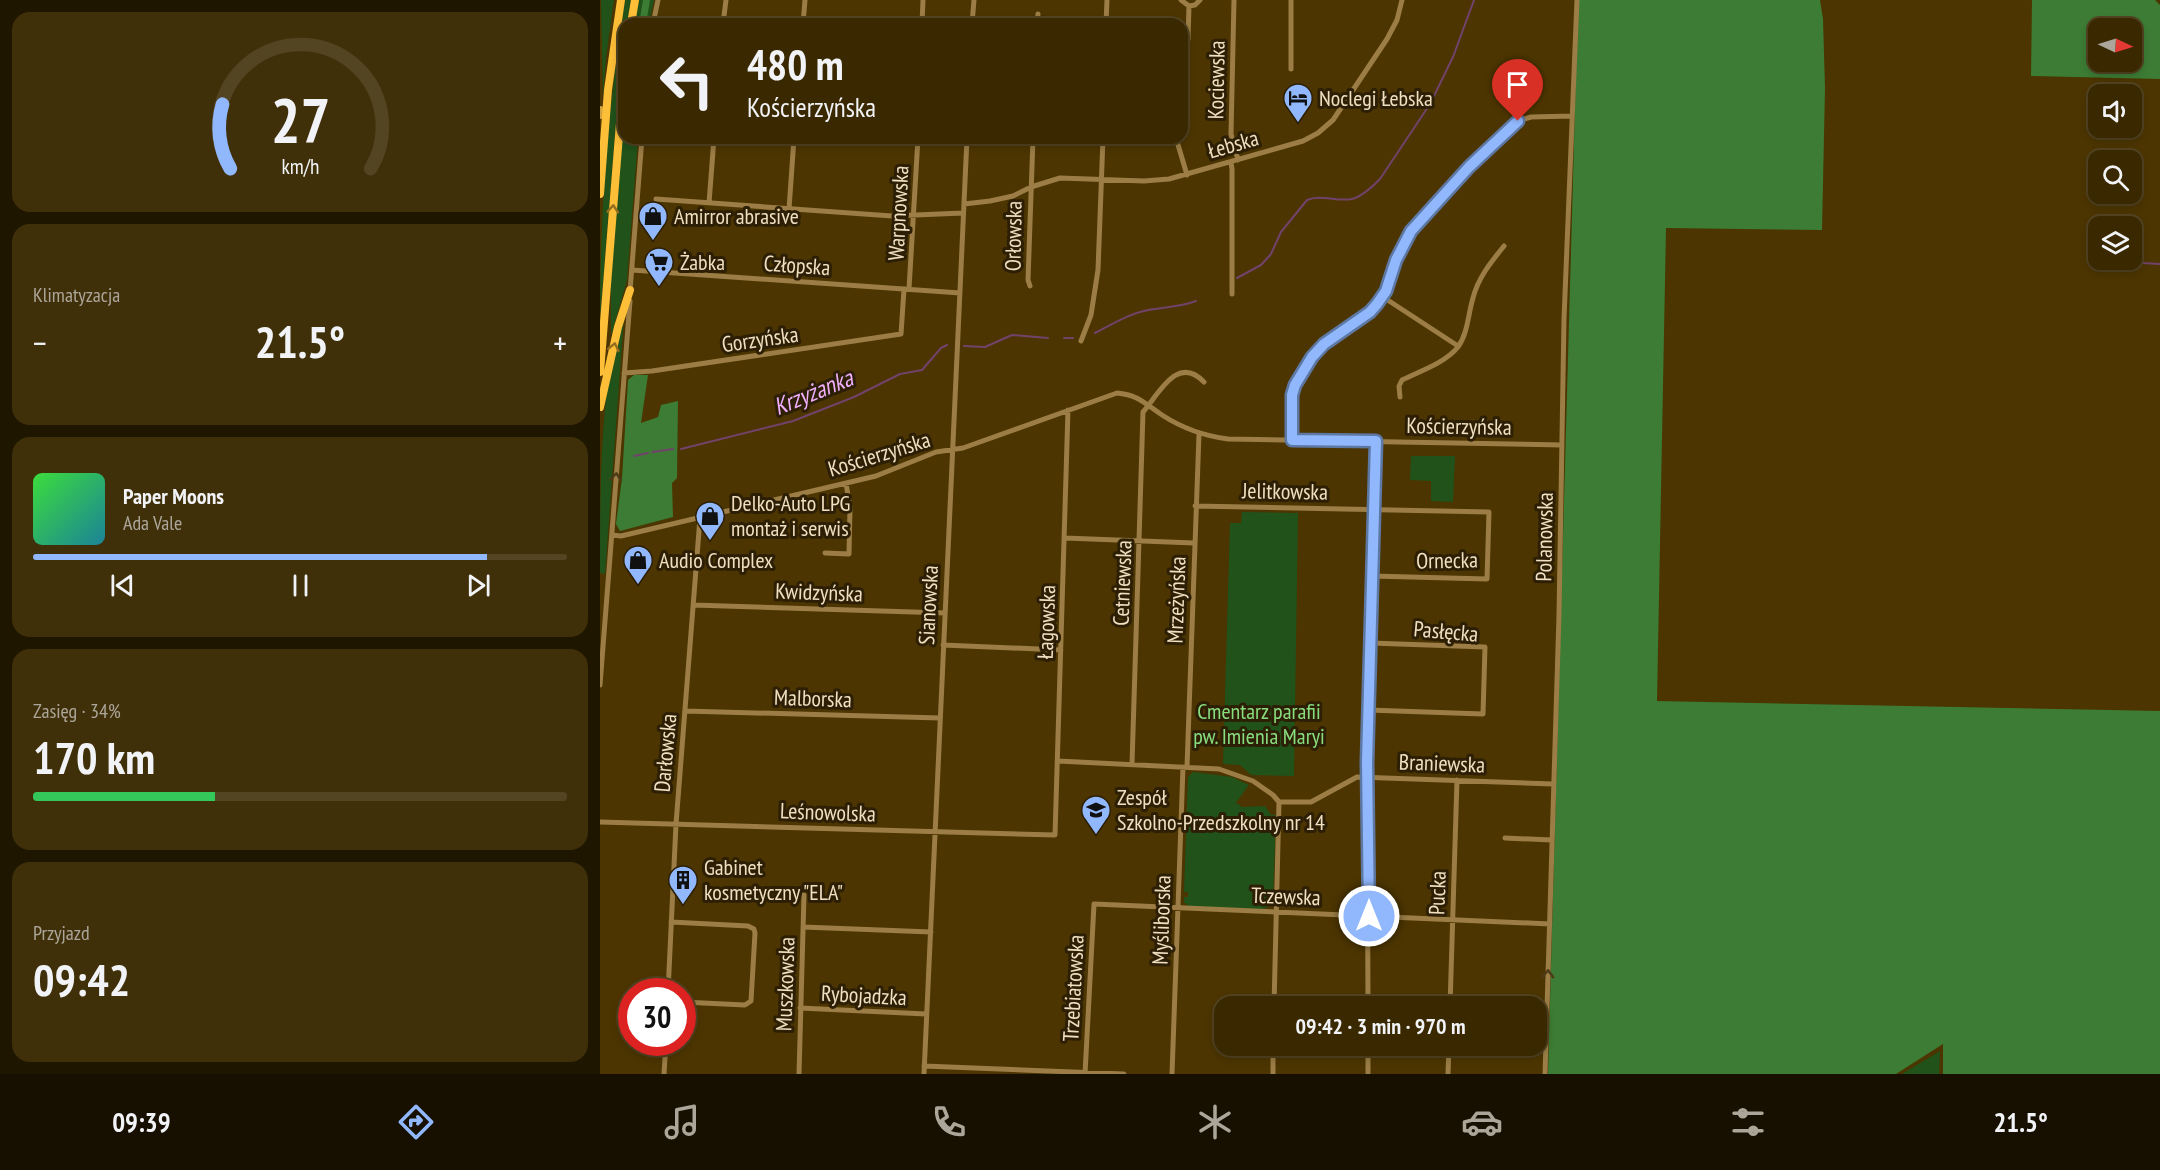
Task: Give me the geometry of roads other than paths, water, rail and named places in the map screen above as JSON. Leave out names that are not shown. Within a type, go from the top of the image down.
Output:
[{"type":"main road","points":[[618,18],[621,0]]},
{"type":"main road","points":[[632,18],[635,0]]},
{"type":"main road","points":[[600,194],[612,55],[618,18]]},
{"type":"main road","points":[[600,372],[618,144]]},
{"type":"main road","points":[[600,157],[602,171]]},
{"type":"main road","points":[[600,407],[618,327],[630,290]]},
{"type":"street","points":[[654,18],[658,0]]},
{"type":"street","points":[[724,18],[726,0]]},
{"type":"street","points":[[804,18],[805,0]]},
{"type":"street","points":[[922,18],[923,0]]},
{"type":"street","points":[[972,18],[974,0]]},
{"type":"street","points":[[1106,18],[1107,0]]},
{"type":"street","points":[[1181,0],[1189,6],[1196,5],[1200,0]]},
{"type":"street","name":"Kociewska","points":[[1234,0],[1231,134],[1238,160]]},
{"type":"street","points":[[1291,69],[1292,0]]},
{"type":"street","name":"Łebska","points":[[964,204],[1013,196],[1031,187],[1060,178],[1144,181],[1169,179],[1303,141],[1318,133],[1333,120],[1387,39],[1397,20],[1402,0]]},
{"type":"street","name":"Polanowska","points":[[1545,1074],[1564,319],[1577,0]]},
{"type":"street","points":[[1188,39],[1189,6]]},
{"type":"street","points":[[1038,14],[1038,18]]},
{"type":"street","points":[[600,110],[600,116]]},
{"type":"street","points":[[1292,440],[1292,395],[1295,385],[1312,357],[1324,344],[1370,312],[1383,297],[1396,260],[1411,231],[1428,211],[1494,143],[1524,118],[1572,116]]},
{"type":"street","points":[[600,685],[642,144]]},
{"type":"street","points":[[709,203],[714,144]]},
{"type":"street","points":[[789,209],[794,144]]},
{"type":"street","name":"Warpnowska","points":[[901,334],[915,215],[918,144]]},
{"type":"street","name":"Sianowska","points":[[924,1074],[967,144]]},
{"type":"street","name":"Orłowska","points":[[1030,286],[1028,280],[1033,144]]},
{"type":"street","points":[[1081,341],[1091,315],[1097,278],[1103,144]]},
{"type":"street","points":[[1178,144],[1187,174]]},
{"type":"street","points":[[1231,162],[1232,294]]},
{"type":"street","points":[[656,199],[892,216],[963,213]]},
{"type":"street","points":[[1400,397],[1399,386],[1402,380],[1445,358],[1458,346],[1466,331],[1473,297],[1480,281],[1504,246]]},
{"type":"street","name":"Człopska","points":[[632,270],[960,293]]},
{"type":"street","points":[[1383,297],[1458,346]]},
{"type":"street","name":"Gorzyńska","points":[[624,373],[901,334]]},
{"type":"street","points":[[1149,405],[1167,380],[1185,372],[1197,374],[1204,382]]},
{"type":"street","name":"Kościerzyńska","points":[[612,535],[621,536],[876,476],[936,452],[963,448],[1116,393],[1136,397],[1162,415],[1199,434],[1228,439],[1562,445]]},
{"type":"street","name":"Cetniewska","points":[[1132,764],[1143,412],[1149,405]]},
{"type":"street","name":"Łagowska","points":[[1055,835],[1068,410]]},
{"type":"street","name":"Mrzeżyńska","points":[[1185,767],[1199,434]]},
{"type":"street","points":[[1368,996],[1367,776],[1376,441]]},
{"type":"street","points":[[825,553],[849,554],[850,508],[846,483]]},
{"type":"street","name":"Jelitkowska","points":[[1195,506],[1374,508]]},
{"type":"street","name":"Ornecka","points":[[1372,576],[1487,579],[1489,512],[1374,508]]},
{"type":"street","name":"Darłowska","points":[[669,978],[676,824],[700,518]]},
{"type":"street","points":[[1065,538],[1194,543]]},
{"type":"street","name":"Kwidzyńska","points":[[693,605],[945,613]]},
{"type":"street","name":"Pasłęcka","points":[[1368,710],[1483,714],[1485,646],[1370,643]]},
{"type":"street","points":[[943,645],[1061,650]]},
{"type":"street","name":"Malborska","points":[[685,711],[940,718]]},
{"type":"street","points":[[1058,761],[1219,769],[1239,775],[1264,787],[1279,802],[1274,996]]},
{"type":"street","name":"Myśliborska","points":[[1172,1074],[1185,767]]},
{"type":"street","name":"Braniewska","points":[[1279,802],[1311,802],[1357,777],[1367,776],[1553,784]]},
{"type":"street","name":"Pucka","points":[[1450,996],[1457,780]]},
{"type":"street","name":"Leśnowolska","points":[[600,822],[1055,835]]},
{"type":"street","points":[[1505,838],[1552,840]]},
{"type":"street","name":"Muszkowska","points":[[799,1074],[804,895]]},
{"type":"street","name":"Tczewska","points":[[1094,904],[1550,924]]},
{"type":"street","name":"Trzebiatowska","points":[[1085,1073],[1094,904]]},
{"type":"street","points":[[671,922],[748,926],[754,929],[752,1001],[745,1005],[696,1003]]},
{"type":"street","points":[[803,927],[931,932]]},
{"type":"street","name":"Rybojadzka","points":[[800,1008],[926,1014]]},
{"type":"street","points":[[664,1074],[665,1056]]},
{"type":"street","points":[[1273,1056],[1273,1074]]},
{"type":"street","points":[[1368,1056],[1368,1074]]},
{"type":"street","points":[[1448,1074],[1449,1056]]},
{"type":"street","points":[[998,1060],[998,1068]]},
{"type":"street","points":[[924,1065],[998,1068],[1010,1072],[1124,1074]]},
{"type":"waterway","name":"Krzyżanka","points":[[1237,278],[1261,265],[1271,254],[1281,232],[1307,200],[1356,198],[1380,179],[1430,104],[1453,57],[1474,0]]},
{"type":"waterway","points":[[2142,263],[2160,264]]},
{"type":"waterway","name":"Krzyżanka","points":[[1095,333],[1141,312],[1196,301]]},
{"type":"waterway","name":"Krzyżanka","points":[[964,346],[985,347],[1012,335],[1048,338]]},
{"type":"waterway","name":"Krzyżanka","points":[[1064,338],[1073,338]]},
{"type":"waterway","name":"Krzyżanka","points":[[681,449],[793,421],[854,397],[900,374],[922,370],[941,348],[947,345]]},
{"type":"waterway","name":"Krzyżanka","points":[[652,452],[673,449]]},
{"type":"waterway","name":"Krzyżanka","points":[[634,456],[648,453]]},
{"type":"place","name":"Noclegi Łebska","points":[[1298,124]]},
{"type":"place","name":"Amirror abrasive","points":[[653,242]]},
{"type":"place","name":"Żabka","points":[[659,288]]},
{"type":"place","name":"Delko-Auto LPG montaż i serwis","points":[[710,542]]},
{"type":"place","name":"Audio Complex","points":[[638,586]]},
{"type":"place","name":"Zespół Szkolno-Przedszkolny nr 14","points":[[1096,836]]},
{"type":"place","name":"Gabinet kosmetyczny \"ELA\"","points":[[683,906]]},
{"type":"park label","name":"Cmentarz parafii pw. Imienia Maryi","points":[[1259,724]]}]
